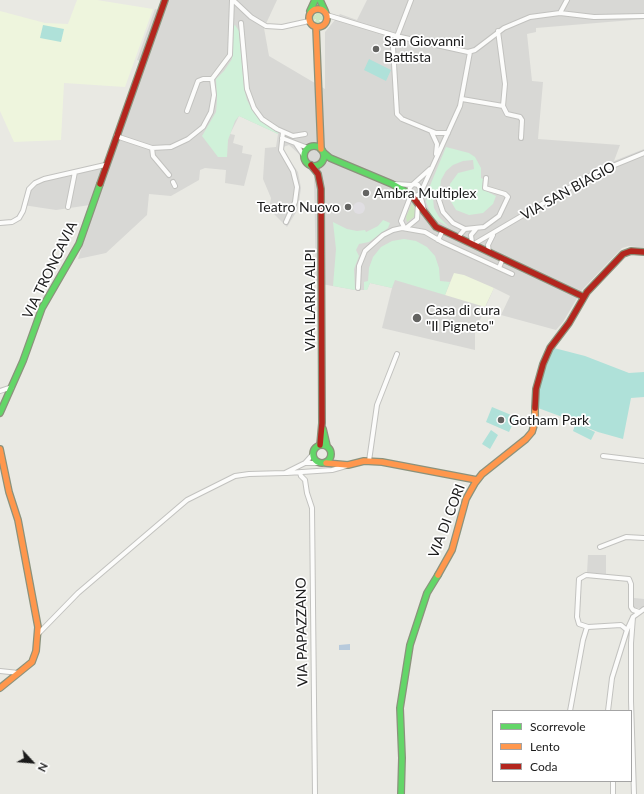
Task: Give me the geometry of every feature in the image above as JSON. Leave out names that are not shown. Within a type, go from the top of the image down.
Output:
[{"type":"street","name":"VIA TRONCAVIA","points":[[0,413],[23,361],[42,308],[52,288],[78,246],[104,175],[105,165],[165,0]]},
{"type":"street","points":[[116,136],[152,148],[179,144],[191,138],[201,129],[208,119],[212,107],[214,91],[212,79],[230,54],[232,0]]},
{"type":"street","points":[[232,0],[253,19],[266,26],[282,27],[309,21]]},
{"type":"street","points":[[315,0],[309,14],[309,21],[316,27]]},
{"type":"street","points":[[318,44],[325,23],[326,13],[320,0]]},
{"type":"street","points":[[411,0],[396,36],[392,52],[398,114],[401,118],[431,132],[441,134],[448,133]]},
{"type":"street","points":[[560,13],[567,0]]},
{"type":"street","points":[[309,14],[318,8],[326,13],[396,36],[470,52]]},
{"type":"street","points":[[282,138],[296,144],[309,147],[316,146],[330,158],[392,184],[411,195],[417,196],[420,193],[433,166],[462,99],[470,52],[498,31],[523,19],[560,13],[594,17],[644,16]]},
{"type":"street","points":[[241,23],[247,89],[250,101],[261,118],[283,132],[296,136],[305,134]]},
{"type":"street","points":[[316,27],[325,23]]},
{"type":"street","points":[[316,27],[318,44],[322,161]]},
{"type":"street","points":[[498,31],[505,84],[503,106],[508,114],[521,118],[521,138]]},
{"type":"street","points":[[187,110],[199,80],[212,79]]},
{"type":"street","points":[[462,99],[503,106]]},
{"type":"street","points":[[283,132],[281,151],[293,171],[297,185],[295,202],[286,222]]},
{"type":"street","points":[[304,156],[309,147],[316,141],[320,132]]},
{"type":"street","points":[[431,132],[437,146],[435,160]]},
{"type":"street","points":[[296,144],[306,162],[311,165],[317,165],[330,158]]},
{"type":"street","points":[[152,148],[153,156],[169,175]]},
{"type":"street","name":"VIA SAN BIAGIO","points":[[473,244],[596,173],[644,152]]},
{"type":"street","name":"VIA ILARIA ALPI","points":[[320,445],[322,423],[319,178],[322,161]]},
{"type":"street","points":[[0,223],[12,222],[19,218],[23,212],[29,190],[34,183],[105,165]]},
{"type":"street","name":"VIA ILARIA ALPI","points":[[311,165],[319,178]]},
{"type":"street","points":[[433,166],[409,189],[411,195],[436,226],[584,297]]},
{"type":"street","points":[[68,207],[75,172]]},
{"type":"street","points":[[438,197],[440,207],[446,217],[454,224],[465,229],[476,229],[486,226],[497,219],[503,210],[507,199],[505,194],[485,188],[486,178]]},
{"type":"street","points":[[392,184],[413,185],[420,187],[424,212]]},
{"type":"street","points":[[405,228],[401,221],[411,195]]},
{"type":"street","points":[[405,228],[413,224],[418,218],[418,204]]},
{"type":"street","points":[[431,235],[436,226]]},
{"type":"street","points":[[358,288],[359,266],[366,250],[374,241],[394,229],[405,228],[420,230],[438,240],[512,274]]},
{"type":"street","points":[[458,237],[465,229]]},
{"type":"street","points":[[473,244],[471,236],[476,229]]},
{"type":"street","points":[[438,240],[443,230]]},
{"type":"street","points":[[489,252],[489,243],[494,233]]},
{"type":"street","name":"VIA DI CORI","points":[[401,794],[400,704],[410,643],[428,592],[452,550],[464,506],[477,480],[497,461],[525,441],[532,432],[535,422],[536,392],[542,367],[550,348],[569,323],[584,297],[622,255],[632,251],[644,252]]},
{"type":"street","points":[[499,268],[503,258]]},
{"type":"street","points":[[369,461],[377,405],[397,354]]},
{"type":"street","points":[[0,391],[12,387]]},
{"type":"street","name":"VIA ILARIA ALPI","points":[[322,423],[327,446]]},
{"type":"street","points":[[285,473],[305,463],[313,454],[315,448],[320,445],[327,446],[340,463]]},
{"type":"street","points":[[0,448],[4,472],[20,527],[32,588],[38,634],[35,657],[30,665],[0,688]]},
{"type":"street","points":[[326,463],[330,459],[331,451]]},
{"type":"street","points":[[313,454],[314,460],[319,463]]},
{"type":"street","points":[[603,456],[644,461]]},
{"type":"street","points":[[38,634],[78,593],[138,544],[185,501],[235,476],[247,474],[300,473],[335,469],[369,461],[387,462],[477,480]]},
{"type":"street","points":[[305,463],[340,463],[348,465]]},
{"type":"street","name":"VIA PAPAZZANO","points":[[300,473],[306,480],[312,509],[314,794]]},
{"type":"street","points":[[600,547],[626,537],[644,538]]},
{"type":"street","points":[[627,630],[620,625],[587,627],[580,624],[577,618],[578,582],[584,576],[629,579],[631,584],[631,606],[633,610],[639,612]]},
{"type":"street","points":[[608,710],[612,678],[627,630],[633,617],[644,609]]},
{"type":"street","points":[[631,710],[631,646],[633,617]]},
{"type":"street","points":[[570,710],[582,643],[587,627]]},
{"type":"street","points":[[0,671],[20,674]]},
{"type":"street","points":[[632,734],[634,794]]},
{"type":"street","points":[[613,782],[613,794]]},
{"type":"shaded area","points":[[77,0],[97,0],[153,9],[125,87],[64,83],[61,140],[14,142],[0,111],[0,11],[45,23],[68,24]]},
{"type":"shaded area","points":[[167,0],[277,0],[264,28],[269,56],[325,89],[325,32],[340,14],[357,20],[367,0],[644,0],[644,19],[536,28],[536,32],[527,34],[532,81],[543,82],[538,139],[620,145],[614,161],[644,149],[644,248],[629,246],[622,248],[582,290],[563,322],[556,330],[501,315],[510,296],[494,288],[475,331],[475,350],[382,328],[392,288],[370,283],[367,290],[355,290],[316,283],[314,175],[302,163],[299,154],[289,145],[283,147],[283,150],[298,172],[301,188],[298,209],[287,227],[269,209],[271,198],[263,179],[265,148],[276,147],[278,134],[239,116],[230,134],[235,135],[233,143],[243,146],[242,153],[252,155],[244,186],[225,183],[226,170],[205,168],[200,170],[199,180],[171,196],[149,194],[147,215],[106,253],[78,259],[110,159]]},
{"type":"shaded area","points":[[155,9],[158,10],[140,61],[137,60]]},
{"type":"shaded area","points":[[43,25],[64,29],[61,42],[40,38]]},
{"type":"shaded area","points":[[235,25],[239,31],[244,88],[247,100],[254,113],[262,121],[279,131],[278,134],[239,116],[235,121],[228,140],[227,157],[218,157],[202,136],[216,112],[216,79],[224,71],[232,59],[233,26]]},
{"type":"shaded area","points":[[369,59],[391,70],[386,81],[364,70]]},
{"type":"shaded area","points":[[446,147],[469,153],[475,157],[481,168],[481,178],[483,179],[482,189],[496,196],[493,204],[483,213],[469,215],[456,210],[449,198],[450,184],[458,173],[474,169],[473,160],[463,161],[453,165],[446,171],[441,180],[439,197],[433,198],[434,208],[439,217],[450,228],[432,217],[426,202],[429,188]]},
{"type":"shaded area","points":[[104,163],[90,205],[56,210],[23,205],[26,191],[33,183],[42,178]]},
{"type":"shaded area","points":[[359,202],[363,204],[365,208],[363,212],[359,214],[355,212],[353,208],[355,204]]},
{"type":"shaded area","points":[[383,220],[390,223],[388,228],[369,242],[359,244],[356,250],[359,256],[354,269],[355,290],[333,286],[336,249],[333,222],[347,229],[357,231],[365,230],[366,232],[378,226]]},
{"type":"shaded area","points":[[404,239],[416,241],[427,247],[435,256],[439,268],[440,281],[450,282],[445,295],[395,280],[392,288],[370,283],[367,290],[364,290],[364,282],[368,281],[369,268],[373,257],[381,247],[392,241]]},
{"type":"shaded area","points":[[454,273],[464,275],[494,288],[485,307],[445,295]]},
{"type":"shaded area","points":[[554,348],[585,356],[629,373],[644,372],[644,397],[631,398],[623,439],[598,432],[578,424],[595,432],[591,440],[573,431],[576,422],[538,408],[538,391],[541,378]]},
{"type":"shaded area","name":"Gotham Park","points":[[492,407],[516,417],[509,432],[486,422]]},
{"type":"shaded area","name":"Gotham Park","points":[[491,430],[498,435],[490,449],[482,444]]},
{"type":"shaded area","points":[[588,555],[606,555],[606,574],[587,573]]},
{"type":"shaded area","points":[[634,598],[644,599],[644,607],[634,609]]},
{"type":"shaded area","points":[[350,644],[350,650],[339,650],[339,645]]},
{"type":"green space","points":[[314,11],[320,11],[321,16],[323,14],[324,20],[319,20],[321,24],[314,24],[316,19],[311,21],[311,15],[316,15]]},
{"type":"green space","points":[[412,203],[415,208],[415,216],[407,222],[406,217]]},
{"type":"traffic: fast","points":[[310,11],[315,0]]},
{"type":"traffic: fast","points":[[320,0],[325,11]]},
{"type":"traffic: fast","points":[[314,146],[321,149],[324,156],[321,163],[314,166],[307,163],[304,156],[307,149],[314,146]]},
{"type":"traffic: fast","points":[[323,152],[330,158],[392,184],[410,194]]},
{"type":"traffic: fast","points":[[0,413],[23,361],[42,308],[79,244],[100,184]]},
{"type":"traffic: fast","points":[[323,429],[327,446]]},
{"type":"traffic: fast","points":[[318,445],[326,445],[331,450],[331,454],[329,461],[326,463],[318,463],[313,458],[313,450],[318,445]]},
{"type":"traffic: fast","points":[[401,794],[402,758],[400,708],[410,645],[427,593],[438,575]]},
{"type":"traffic: slow","points":[[314,9],[322,9],[327,14],[327,18],[325,25],[322,27],[314,27],[309,22],[309,14],[314,9]]},
{"type":"traffic: slow","points":[[316,27],[321,149]]},
{"type":"traffic: slow","points":[[438,575],[452,550],[466,499],[475,483],[482,474],[526,439],[532,432],[535,422],[535,408]]},
{"type":"traffic: slow","points":[[0,449],[9,492],[18,520],[38,627],[36,651],[32,662],[0,688]]},
{"type":"traffic: slow","points":[[326,463],[348,465],[364,461],[382,462],[477,480]]},
{"type":"traffic: jam","points":[[100,184],[165,0]]},
{"type":"traffic: jam","points":[[311,165],[318,174],[321,189],[322,423],[320,445]]},
{"type":"traffic: jam","points":[[412,196],[436,227],[584,297]]},
{"type":"traffic: jam","points":[[535,408],[536,389],[543,364],[550,348],[569,323],[587,292],[623,254],[631,251],[644,252]]},
{"type":"place","name":"San Giovanni Battista","points":[[376,49]]},
{"type":"place","name":"Ambra Multiplex","points":[[366,193]]},
{"type":"place","name":"Teatro Nuovo","points":[[348,207]]},
{"type":"place","name":"Casa di cura \"Il Pigneto\"","points":[[417,318]]},
{"type":"place","name":"Gotham Park","points":[[501,420]]}]
